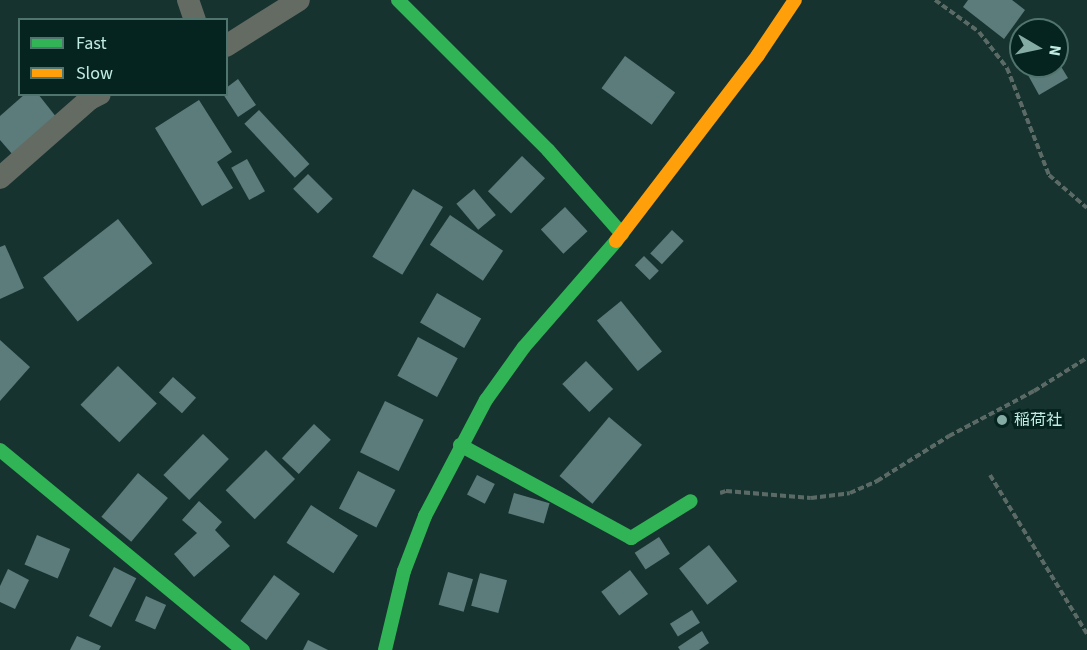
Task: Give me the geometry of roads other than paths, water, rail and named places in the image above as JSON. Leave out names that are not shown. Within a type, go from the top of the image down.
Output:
[{"type":"street","points":[[188,0],[194,18]]},
{"type":"street","points":[[228,45],[299,0]]},
{"type":"street","points":[[398,0],[548,150],[622,234]]},
{"type":"street","points":[[385,650],[404,571],[425,516],[460,445],[486,400],[524,347],[622,234],[758,55],[795,0]]},
{"type":"street","points":[[0,178],[96,96]]},
{"type":"street","points":[[460,445],[631,538],[691,501]]},
{"type":"street","points":[[0,450],[243,650]]},
{"type":"place","name":"稲荷社","points":[[1002,420]]}]
